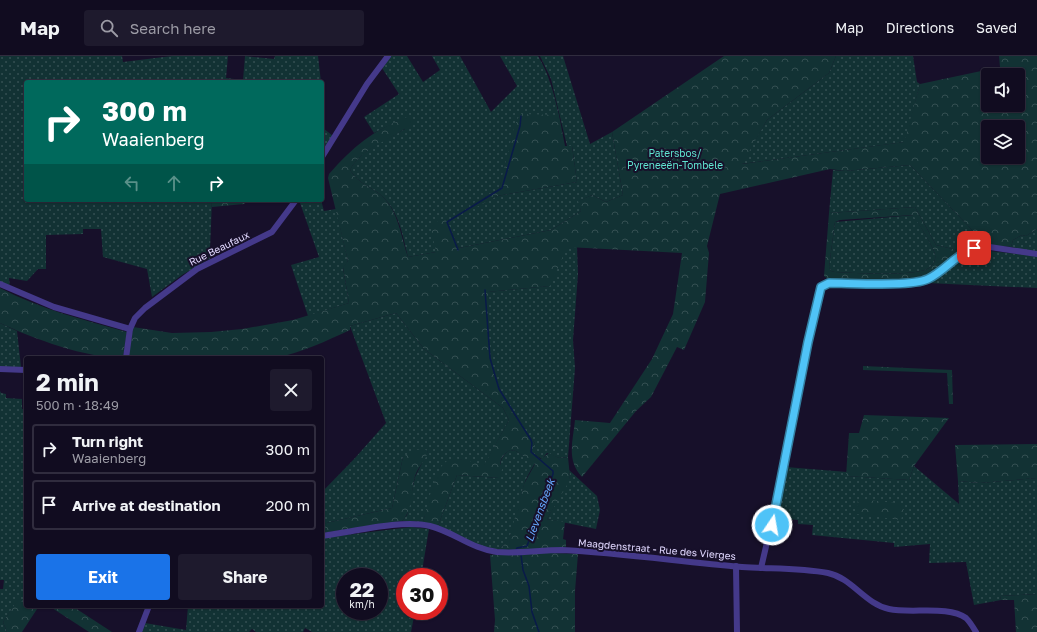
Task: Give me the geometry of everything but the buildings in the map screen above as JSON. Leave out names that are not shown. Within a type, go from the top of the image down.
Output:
[{"type":"street","points":[[324,154],[367,84],[388,56]]},
{"type":"street","name":"Rue Beaufaux","points":[[126,356],[130,331],[135,318],[145,308],[184,277],[272,232],[294,202]]},
{"type":"street","points":[[761,568],[785,465],[814,313],[820,291],[826,283],[921,282],[935,275],[966,251],[983,246],[1037,254]]},
{"type":"street","points":[[0,284],[54,307],[130,331]]},
{"type":"street","points":[[0,369],[24,370]]},
{"type":"street","name":"Maagdenstraat - Rue des Vierges","points":[[324,536],[420,524],[436,528],[470,544],[491,551],[590,552],[830,574],[851,584],[867,598],[883,608],[906,612],[950,612],[968,620],[976,632]]},
{"type":"street","points":[[736,566],[737,632]]},
{"type":"street","points":[[139,632],[148,608]]},
{"type":"green space","points":[[0,56],[122,56],[123,62],[172,56],[228,56],[226,78],[243,80],[24,80],[24,202],[212,202],[211,258],[182,275],[152,297],[147,269],[103,257],[101,229],[83,229],[83,234],[46,235],[46,269],[38,269],[27,281],[9,278],[10,288],[0,282]]},
{"type":"green space","points":[[245,56],[274,59],[275,56],[318,56],[321,80],[243,80]]},
{"type":"green space","points":[[391,56],[407,56],[423,82],[440,70],[432,56],[460,56],[491,112],[517,86],[500,56],[538,56],[542,63],[551,84],[559,115],[520,115],[499,189],[471,205],[473,208],[497,196],[577,182],[572,146],[567,146],[551,79],[540,56],[563,56],[590,144],[612,132],[623,195],[606,202],[592,195],[579,201],[581,211],[551,230],[459,248],[446,219],[436,252],[408,257],[400,225],[393,210],[379,193],[362,183],[350,170],[354,163],[367,151],[405,129],[398,121],[374,133],[364,117],[399,94],[382,68]]},
{"type":"green space","name":"Patersbos/ Pyreneeën-Tombele","points":[[724,56],[836,56],[829,73],[767,120],[742,164],[904,142],[920,84],[981,71],[981,112],[1025,112],[1025,68],[995,68],[1000,67],[999,56],[1037,56],[1037,229],[1026,236],[1022,235],[1013,240],[1011,247],[980,244],[975,233],[910,165],[845,171],[830,169],[720,194],[707,246],[709,253],[705,302],[684,350],[677,347],[651,397],[636,411],[582,477],[577,471],[572,457],[575,420],[610,423],[652,359],[673,314],[682,253],[567,247],[550,286],[488,292],[490,354],[492,366],[500,389],[516,417],[535,443],[532,452],[541,459],[549,453],[559,458],[568,457],[570,477],[567,485],[547,519],[565,522],[563,539],[566,540],[566,547],[525,550],[496,550],[503,546],[510,536],[524,484],[535,464],[516,451],[510,450],[503,456],[500,465],[503,467],[499,478],[457,475],[438,526],[423,522],[435,479],[443,465],[451,459],[455,459],[484,465],[509,420],[503,408],[424,349],[396,313],[350,326],[350,330],[304,350],[283,356],[128,356],[133,327],[172,333],[211,332],[242,329],[293,320],[349,303],[343,267],[348,261],[328,178],[329,174],[355,147],[364,140],[395,122],[407,117],[412,119],[411,124],[362,155],[350,170],[362,183],[379,193],[393,210],[408,257],[436,252],[430,224],[446,218],[459,248],[551,230],[581,211],[578,201],[592,195],[606,202],[623,195],[612,132]]},
{"type":"green space","points":[[836,56],[913,56],[917,82],[920,84],[905,142],[741,164],[767,120],[829,73]]},
{"type":"green space","points":[[520,114],[559,115],[565,146],[572,146],[577,182],[497,196],[473,209],[470,205],[499,189],[514,127]]},
{"type":"green space","points":[[324,129],[333,136],[324,151]]},
{"type":"green space","points":[[910,165],[975,233],[980,244],[961,251],[936,245],[915,207],[829,213],[833,170],[845,171]]},
{"type":"green space","points":[[212,202],[246,202],[244,204],[212,207]]},
{"type":"green space","points":[[300,202],[322,202],[324,211],[336,209],[348,261],[343,268],[349,303],[308,316],[291,265],[319,257]]},
{"type":"green space","points":[[915,207],[936,245],[961,251],[932,275],[921,280],[829,280],[824,276],[829,213]],"holes":[[[913,215],[934,252],[935,261],[929,268],[911,273],[884,274],[831,271],[829,267],[835,222],[840,220]]]},
{"type":"green space","points":[[914,215],[934,252],[935,261],[929,268],[911,273],[884,274],[831,271],[829,267],[835,222]]},
{"type":"green space","points":[[1037,229],[1037,253],[1011,247],[1013,240],[1022,235],[1026,236]]},
{"type":"green space","points":[[566,247],[577,247],[578,274],[573,340],[575,368],[568,457],[559,458],[547,453],[542,459],[531,452],[535,443],[511,410],[500,389],[492,366],[489,341],[487,292],[549,286]]},
{"type":"green space","points":[[980,250],[1037,256],[1037,288],[927,283],[966,253]]},
{"type":"green space","points":[[0,288],[46,308],[127,332],[123,356],[100,356],[77,351],[44,341],[0,323]]},
{"type":"green space","points":[[396,313],[424,349],[503,408],[509,420],[484,466],[459,459],[436,479],[423,522],[402,521],[407,515],[415,477],[428,451],[403,457],[392,508],[324,524],[324,490],[386,423],[350,326]]},
{"type":"green space","points":[[0,323],[17,331],[21,367],[0,367]]},
{"type":"green space","points":[[863,366],[952,370],[953,404],[949,404],[947,373],[863,370]]},
{"type":"green space","points":[[0,391],[1,393],[6,394],[6,398],[22,399],[22,409],[24,409],[24,602],[19,599],[3,622],[7,632],[0,632],[0,589],[3,589],[4,580],[0,580]]},
{"type":"green space","points":[[864,415],[949,418],[914,466],[909,480],[846,476],[849,433],[859,433]]},
{"type":"green space","points":[[1037,444],[1037,478],[980,483],[958,481],[955,445]]},
{"type":"green space","points":[[424,449],[428,451],[415,476],[410,506],[406,517],[402,521],[324,533],[324,524],[392,508],[403,457],[416,450]]},
{"type":"green space","points":[[510,450],[516,451],[535,463],[525,482],[512,532],[502,547],[495,550],[484,547],[438,526],[457,475],[499,478],[502,459]]},
{"type":"green space","points":[[914,466],[959,504],[958,481],[980,483],[1037,478],[1037,594],[1000,596],[1001,600],[974,605],[966,562],[929,563],[930,544],[894,547],[894,543],[812,535],[813,525],[798,524],[798,520],[785,519],[784,522],[782,522],[781,528],[773,527],[786,467],[847,472],[847,476],[909,480]]},
{"type":"green space","points":[[569,470],[597,496],[600,510],[596,529],[547,519],[570,477]]},
{"type":"green space","points":[[858,499],[905,504],[901,520],[856,514]]},
{"type":"green space","points":[[411,527],[429,529],[422,568],[396,568],[396,620],[413,620],[411,632],[312,632],[305,628],[303,632],[256,632],[252,629],[249,632],[141,632],[145,623],[186,630],[188,608],[324,608],[324,538]]},
{"type":"green space","points":[[525,552],[578,554],[575,591],[575,632],[494,632],[495,620],[490,555]]},
{"type":"green space","points":[[1037,594],[1037,632],[1016,632],[1014,600],[1001,600],[1000,596]]},
{"type":"green space","points":[[19,598],[24,602],[24,608],[38,608],[22,632],[7,632],[3,622]]},
{"type":"green space","points":[[52,608],[75,608],[112,632],[89,632]]},
{"type":"waterway","name":"Lievensbeek","points":[[458,250],[447,222],[502,188],[520,126],[521,116]]},
{"type":"waterway","name":"Lievensbeek","points":[[485,290],[490,358],[499,389],[531,440],[531,452],[553,471],[527,546],[517,548],[516,550]]},
{"type":"waterway","name":"Lievensbeek","points":[[521,555],[523,570],[529,586],[532,612],[539,632]]},
{"type":"route","points":[[772,525],[785,465],[798,388],[821,287],[826,283],[921,282],[929,279],[966,251],[974,248]]}]
